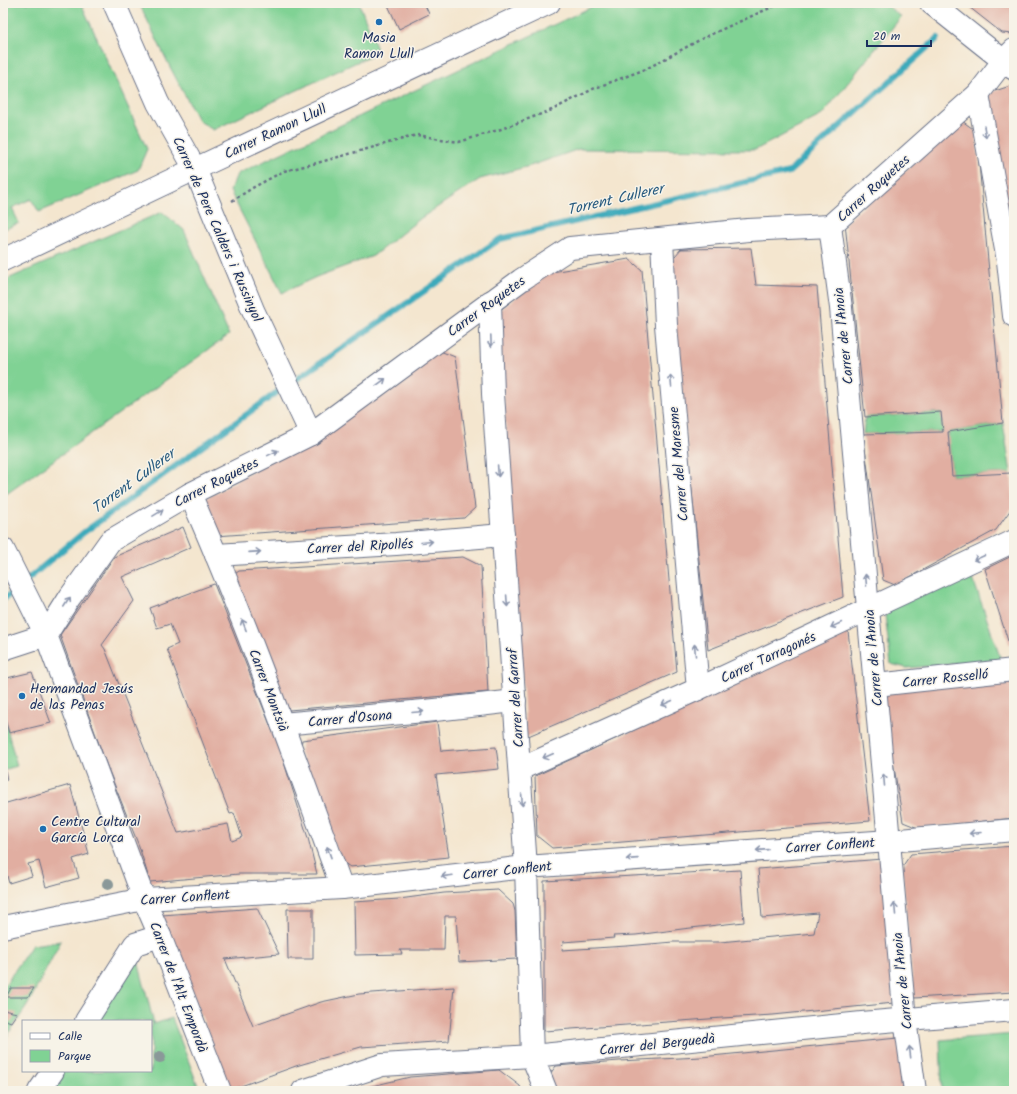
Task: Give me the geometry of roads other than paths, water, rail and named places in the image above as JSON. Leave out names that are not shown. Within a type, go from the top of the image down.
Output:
[{"type":"street","name":"Carrer de Pere Calders i Russinyol","points":[[114,3],[158,103],[195,169],[253,310],[311,434]]},
{"type":"street","name":"Carrer Ramon Llull","points":[[3,260],[549,3]]},
{"type":"street","points":[[933,4],[1006,57]]},
{"type":"street","name":"Carrer Roquetes","points":[[46,635],[70,597],[110,541],[190,494],[311,434],[520,280],[570,248],[748,230],[830,226],[978,94],[1006,57]]},
{"type":"street","points":[[978,94],[1008,261],[1014,316]]},
{"type":"street","name":"Carrer de l'Anoia","points":[[830,226],[841,308],[905,1020],[914,1091]]},
{"type":"street","name":"Carrer del Maresme","points":[[662,239],[666,325],[698,689]]},
{"type":"street","name":"Carrer del Garraf","points":[[490,302],[493,394],[526,867],[532,1056],[546,1091]]},
{"type":"street","name":"Carrer Montsià","points":[[190,494],[216,555],[282,724],[342,888]]},
{"type":"street","name":"Carrer del Ripollés","points":[[216,555],[396,544],[503,535]]},
{"type":"street","name":"Carrer Tarragonés","points":[[520,769],[698,689],[1014,541]]},
{"type":"street","name":"Carrer de l'Alt Empordà","points":[[3,549],[46,635],[144,898],[220,1091]]},
{"type":"street","points":[[3,650],[46,635]]},
{"type":"street","name":"Carrer Rosselló","points":[[876,685],[1014,670]]},
{"type":"street","name":"Carrer d'Osona","points":[[282,724],[514,701]]},
{"type":"street","name":"Carrer Conflent","points":[[3,926],[144,898],[342,888],[526,867],[889,841],[1014,830]]},
{"type":"street","points":[[87,1020],[136,944],[160,936]]},
{"type":"street","name":"Carrer del Berguedà","points":[[303,1091],[382,1065],[532,1056],[1014,1010]]},
{"type":"street","points":[[39,1091],[52,1072]]},
{"type":"waterway","name":"Torrent Cullerer","points":[[291,383],[500,239],[789,172],[938,38]]},
{"type":"waterway","name":"Torrent Cullerer","points":[[3,600],[83,533],[283,388]]},
{"type":"place","name":"Masia Ramon Llull","points":[[379,22]]},
{"type":"place","name":"Hermandad Jesús de las Penas","points":[[22,696]]},
{"type":"place","name":"Centre Cultural García Lorca","points":[[43,829]]}]
